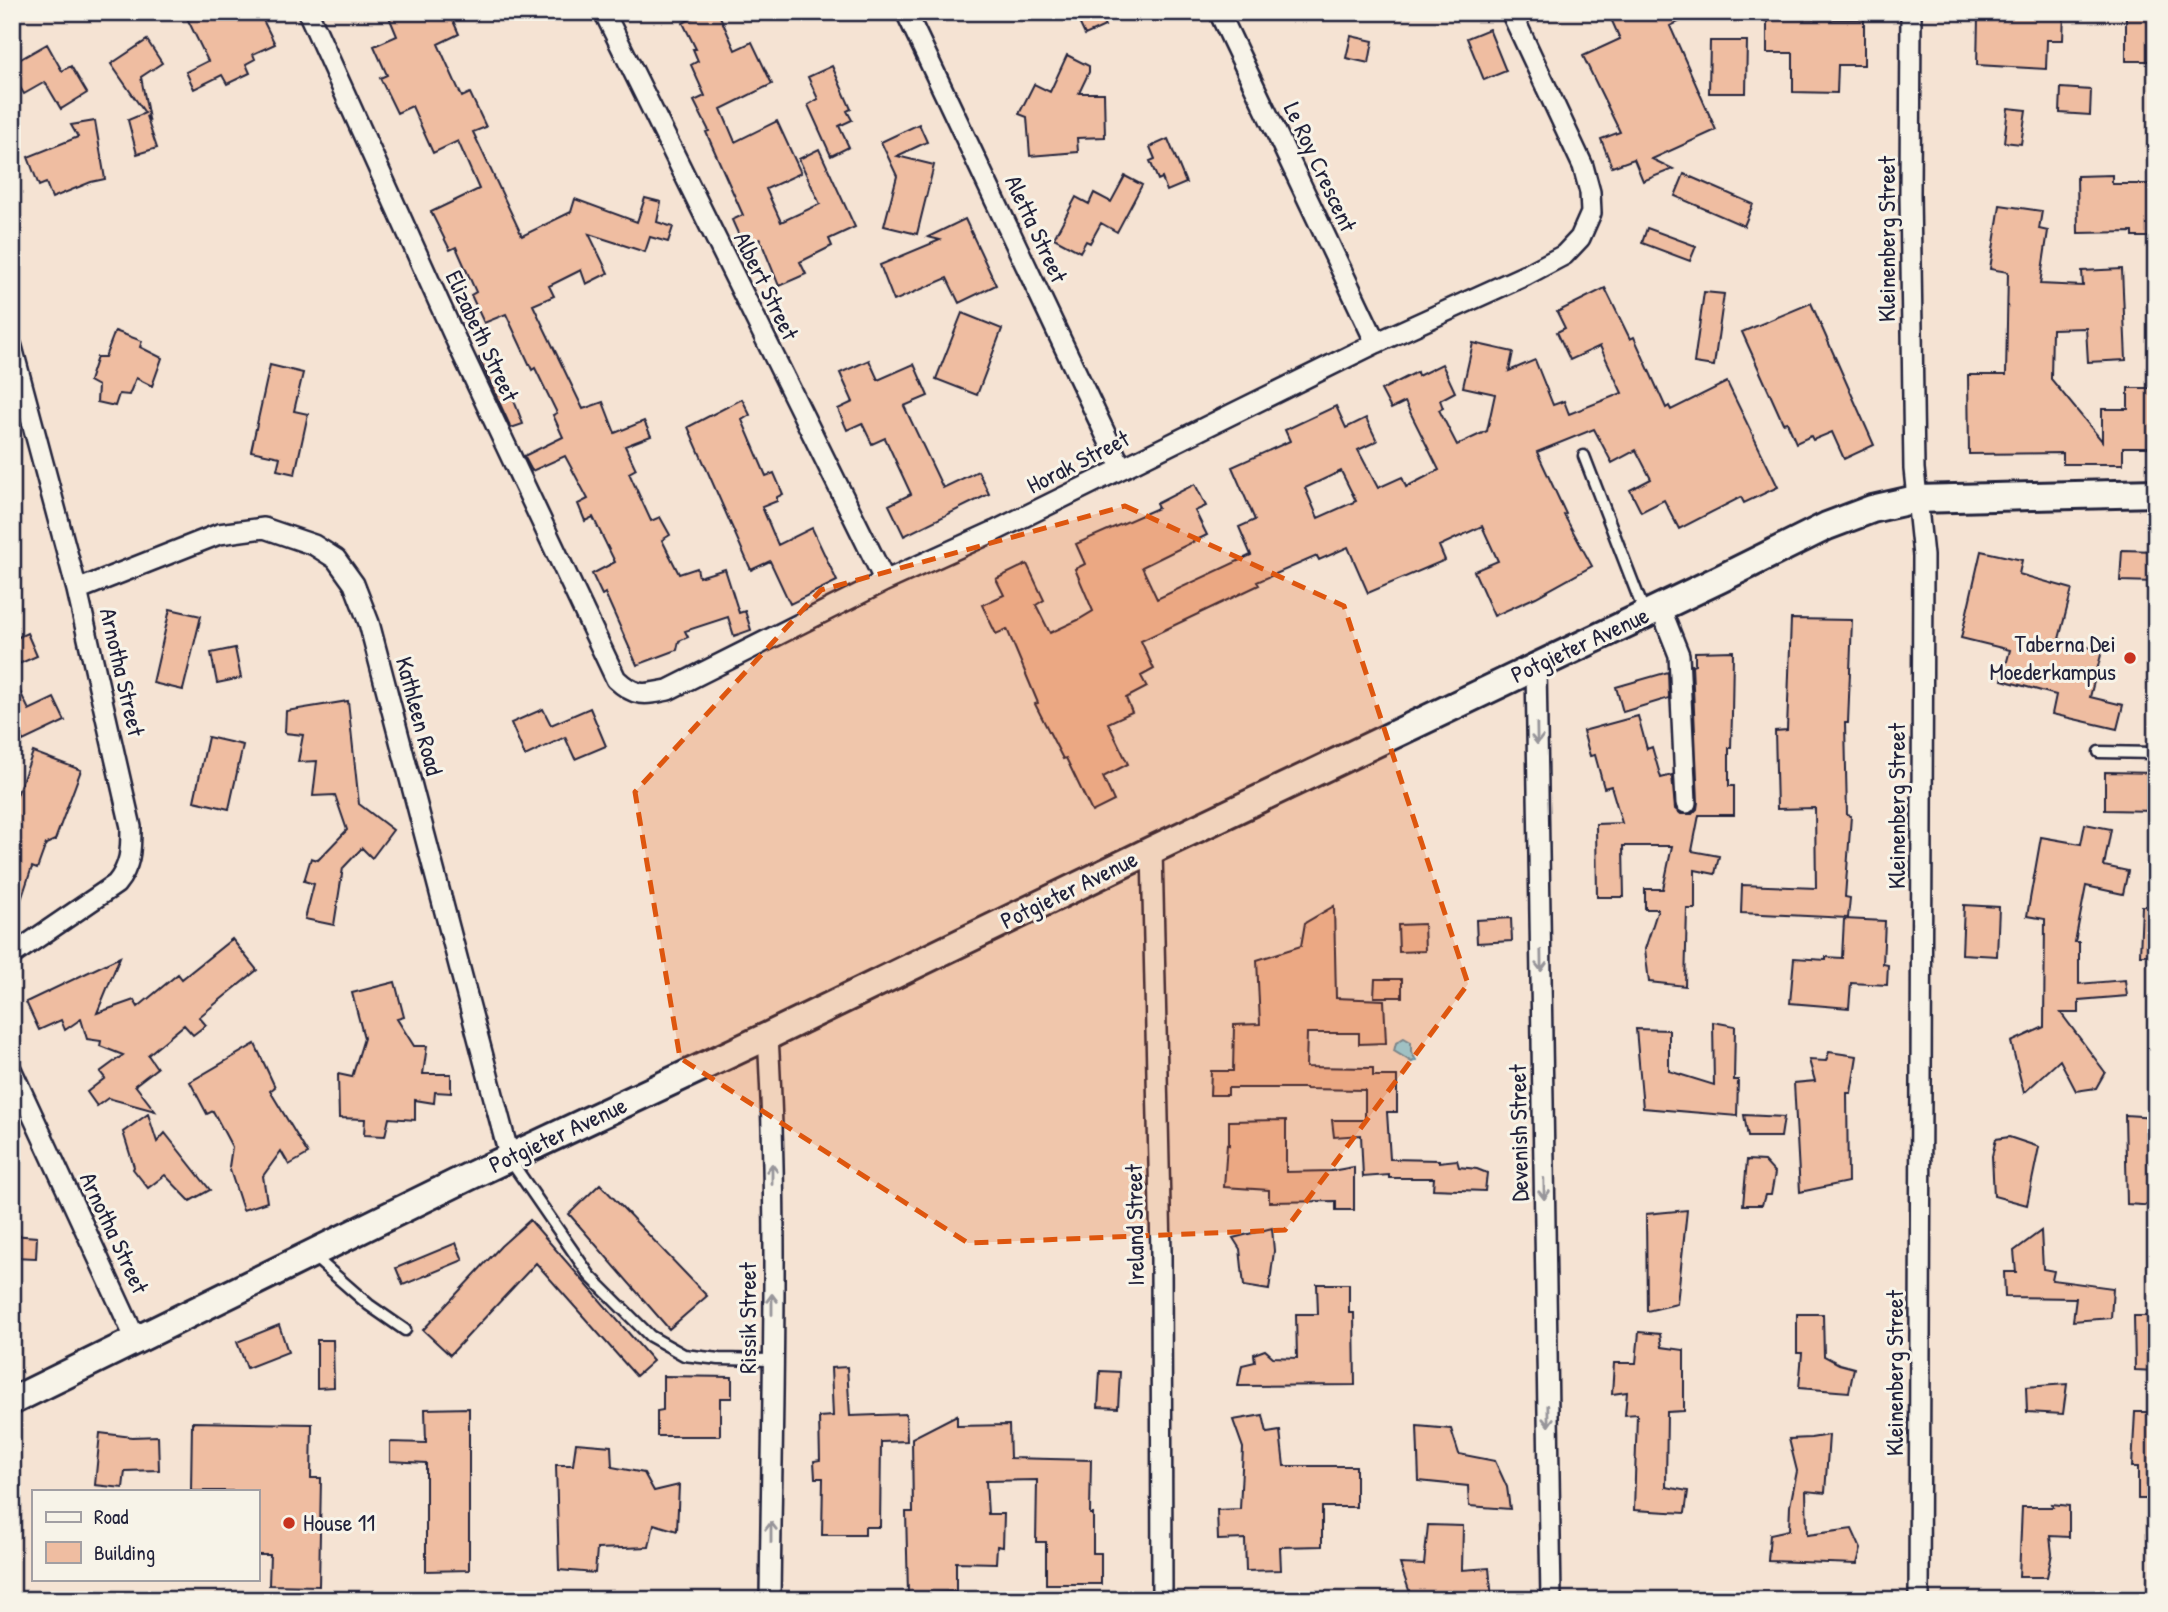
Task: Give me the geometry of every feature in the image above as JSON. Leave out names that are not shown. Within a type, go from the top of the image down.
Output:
[{"type":"street","name":"Elizabeth Street","points":[[308,12],[455,338],[616,679]]},
{"type":"street","name":"Albert Street","points":[[604,12],[885,581]]},
{"type":"street","name":"Aletta Street","points":[[906,12],[1121,467]]},
{"type":"street","name":"Le Roy Crescent","points":[[1219,12],[1376,343]]},
{"type":"street","name":"Horak Street","points":[[616,679],[635,693],[668,690],[885,581],[995,531],[1121,467],[1376,343],[1526,275],[1564,254],[1580,238],[1587,225],[1591,213],[1590,192],[1583,166],[1511,12]]},
{"type":"street","name":"Kleinenberg Street","points":[[1911,12],[1910,193],[1914,469],[1923,556],[1919,1600]]},
{"type":"street","name":"Arnotha Street","points":[[12,348],[77,590],[131,827],[130,862],[116,884],[12,955]]},
{"type":"street","name":"Potgieter Avenue","points":[[12,1401],[312,1254],[1827,526],[1872,509],[1916,499],[2156,493]]},
{"type":"street","name":"Kathleen Road","points":[[77,590],[219,534],[264,528],[314,545],[336,559],[354,584],[369,623],[510,1159]]},
{"type":"street","points":[[1653,611],[1679,655],[1686,803]]},
{"type":"street","name":"Devenish Street","points":[[1536,666],[1550,1600]]},
{"type":"street","name":"Ireland Street","points":[[1152,850],[1161,1253],[1162,1600]]},
{"type":"street","name":"Rissik Street","points":[[768,1036],[772,1100],[770,1600]]},
{"type":"street","name":"Arnotha Street","points":[[12,1071],[136,1340]]},
{"type":"lane","points":[[1584,456],[1653,611]]},
{"type":"lane","points":[[2099,752],[2156,753]]},
{"type":"lane","points":[[510,1159],[590,1276],[650,1336],[684,1355],[772,1360]]},
{"type":"lane","points":[[312,1254],[369,1306],[405,1330]]},
{"type":"highlighted area","points":[[1125,506],[1344,606],[1468,984],[1285,1230],[968,1243],[680,1058],[635,792],[821,590]]},
{"type":"water","points":[[1404,1038],[1411,1042],[1411,1052],[1416,1060],[1412,1062],[1394,1051],[1396,1043]]},
{"type":"building","points":[[184,12],[259,12],[275,44],[253,54],[255,59],[246,64],[250,73],[227,84],[222,75],[194,89],[186,72],[208,61]]},
{"type":"building","points":[[387,12],[449,12],[459,34],[438,44],[462,97],[470,93],[486,127],[473,132],[522,236],[571,212],[575,199],[637,222],[645,198],[661,202],[657,222],[673,227],[668,242],[650,237],[645,252],[589,234],[608,273],[586,284],[581,270],[549,286],[554,296],[533,305],[583,409],[603,402],[615,433],[644,421],[651,436],[625,446],[636,469],[629,473],[651,521],[660,517],[670,535],[662,540],[679,574],[697,568],[699,577],[725,569],[739,613],[745,611],[751,630],[734,636],[728,617],[685,631],[688,637],[679,641],[677,650],[637,665],[605,593],[602,595],[592,574],[615,562],[593,517],[585,521],[578,504],[588,499],[565,456],[532,471],[524,456],[563,437],[553,415],[557,413],[535,368],[532,370],[506,314],[484,323],[471,295],[476,292],[456,247],[450,250],[431,212],[479,189],[458,141],[433,153],[412,106],[397,113],[380,78],[387,75],[374,46],[397,36]]},
{"type":"building","points":[[703,12],[718,12],[735,50],[752,42],[772,84],[721,109],[735,142],[777,121],[801,173],[766,189],[781,222],[820,204],[799,159],[819,149],[855,227],[829,239],[832,246],[800,262],[806,274],[779,286],[760,239],[744,247],[732,220],[743,215],[694,101],[705,96],[691,65],[698,61],[693,49],[696,49],[683,23]]},
{"type":"building","points":[[1098,12],[1105,26],[1085,35],[1077,18]]},
{"type":"building","points":[[1608,12],[1699,12],[1670,26],[1716,130],[1652,159],[1673,169],[1643,181],[1634,159],[1612,167],[1601,139],[1620,132],[1583,56],[1620,39]]},
{"type":"building","points":[[2011,12],[2064,12],[2063,40],[2047,40],[2046,69],[1977,65],[1978,17],[2011,17]]},
{"type":"building","points":[[2126,12],[2155,12],[2154,61],[2126,61]]},
{"type":"building","points":[[1767,19],[1864,19],[1864,65],[1838,65],[1837,93],[1793,92],[1793,53],[1767,53]]},
{"type":"building","points":[[1489,29],[1506,71],[1484,80],[1467,38]]},
{"type":"building","points":[[1351,36],[1373,41],[1369,63],[1346,58]]},
{"type":"building","points":[[147,40],[162,63],[141,77],[149,119],[146,116],[157,148],[137,154],[128,120],[145,113],[111,64]]},
{"type":"building","points":[[1710,41],[1747,41],[1746,93],[1709,93]]},
{"type":"building","points":[[47,44],[62,71],[71,66],[87,93],[61,109],[45,82],[24,94],[12,74],[12,64]]},
{"type":"building","points":[[1067,55],[1089,66],[1079,93],[1104,93],[1105,137],[1077,138],[1078,152],[1030,156],[1027,117],[1019,114],[1034,84],[1050,92]]},
{"type":"building","points":[[832,66],[851,109],[847,111],[852,120],[839,126],[849,147],[831,156],[808,105],[818,99],[808,77]]},
{"type":"building","points":[[2061,88],[2091,90],[2090,115],[2060,113]]},
{"type":"building","points":[[2008,108],[2026,110],[2021,144],[2004,142]]},
{"type":"building","points":[[95,121],[105,179],[52,198],[46,183],[39,186],[28,157],[78,137],[71,125]]},
{"type":"building","points":[[919,124],[927,142],[897,156],[934,165],[917,234],[884,226],[897,176],[881,142]]},
{"type":"building","points":[[1168,139],[1186,183],[1167,191],[1162,178],[1158,180],[1150,161],[1155,159],[1150,147]]},
{"type":"building","points":[[1684,174],[1753,204],[1744,226],[1675,196]]},
{"type":"building","points":[[2112,175],[2112,184],[2152,184],[2153,237],[2133,237],[2133,232],[2078,233],[2077,176]]},
{"type":"building","points":[[1125,176],[1142,185],[1117,232],[1101,223],[1090,243],[1086,241],[1080,252],[1054,238],[1076,197],[1089,204],[1094,193],[1111,202]]},
{"type":"building","points":[[2000,205],[2042,211],[2039,229],[2048,231],[2040,284],[2083,286],[2082,271],[2122,269],[2126,360],[2088,362],[2086,328],[2052,329],[2051,379],[2102,441],[2102,409],[2128,409],[2128,388],[2156,388],[2156,447],[2123,447],[2123,464],[2063,464],[2063,453],[1969,454],[1968,375],[2006,375],[2008,272],[1990,269]]},
{"type":"building","points":[[965,219],[996,285],[959,303],[947,278],[894,301],[880,265],[940,240],[928,237]]},
{"type":"building","points":[[1647,228],[1696,246],[1690,261],[1642,243]]},
{"type":"building","points":[[1605,288],[1630,339],[1634,337],[1666,408],[1669,406],[1671,410],[1727,382],[1778,487],[1744,503],[1741,497],[1679,529],[1664,500],[1641,512],[1630,490],[1651,479],[1636,450],[1612,463],[1594,429],[1537,452],[1566,514],[1564,515],[1592,566],[1536,597],[1494,616],[1474,571],[1498,561],[1482,526],[1439,546],[1445,560],[1368,593],[1348,547],[1319,560],[1317,556],[1257,582],[1259,585],[1141,641],[1154,669],[1141,676],[1147,687],[1126,698],[1132,712],[1108,723],[1128,764],[1103,777],[1114,801],[1092,812],[1066,758],[1063,759],[1035,704],[1038,703],[1007,629],[996,634],[982,605],[1004,595],[996,579],[1027,564],[1044,600],[1036,605],[1050,633],[1078,620],[1093,611],[1075,569],[1085,564],[1076,544],[1158,508],[1156,504],[1195,484],[1206,506],[1195,511],[1207,535],[1142,567],[1157,599],[1251,555],[1239,527],[1255,520],[1232,467],[1290,441],[1285,430],[1336,406],[1346,428],[1366,418],[1377,441],[1358,450],[1378,488],[1402,477],[1406,487],[1439,470],[1405,402],[1391,409],[1381,390],[1417,372],[1418,376],[1442,364],[1455,392],[1440,400],[1443,408],[1439,410],[1457,445],[1487,431],[1495,394],[1463,387],[1473,343],[1513,352],[1509,371],[1535,360],[1553,405],[1564,401],[1569,414],[1622,393],[1600,346],[1570,360],[1557,332],[1565,328],[1557,312]],"holes":[[[1341,471],[1356,501],[1318,518],[1305,488]]]},
{"type":"building","points":[[1704,292],[1724,294],[1714,366],[1694,363]]},
{"type":"building","points":[[1811,303],[1874,445],[1844,459],[1832,432],[1813,440],[1811,436],[1796,443],[1787,422],[1783,423],[1742,332]]},
{"type":"building","points":[[962,313],[1002,329],[977,395],[936,379]]},
{"type":"building","points":[[115,331],[142,341],[140,347],[162,358],[152,386],[136,378],[129,395],[119,394],[115,406],[97,402],[98,386],[89,381],[97,357],[105,357]]},
{"type":"building","points":[[494,349],[523,424],[511,428],[479,358]]},
{"type":"building","points":[[869,360],[878,380],[914,364],[928,396],[904,406],[943,488],[978,471],[989,494],[904,536],[889,505],[911,494],[885,438],[872,444],[862,423],[847,430],[838,409],[853,402],[840,373]]},
{"type":"building","points":[[270,365],[303,373],[294,411],[308,414],[295,474],[277,470],[280,457],[251,451]]},
{"type":"building","points":[[742,399],[750,415],[742,420],[766,476],[774,473],[783,494],[777,497],[777,501],[762,507],[778,545],[812,528],[837,581],[790,604],[770,561],[751,570],[688,427]]},
{"type":"building","points":[[2122,550],[2156,551],[2156,582],[2120,581]]},
{"type":"building","points":[[1981,551],[2022,560],[2019,574],[2072,589],[2059,639],[2102,651],[2090,697],[2123,705],[2117,729],[2052,714],[2056,695],[2002,680],[2010,650],[1961,638]]},
{"type":"building","points":[[170,609],[201,616],[183,690],[153,683]]},
{"type":"building","points":[[1791,619],[1852,620],[1848,723],[1845,723],[1847,815],[1851,816],[1845,897],[1850,898],[1848,918],[1741,913],[1742,885],[1816,888],[1815,808],[1777,809],[1775,731],[1787,730]]},
{"type":"building","points":[[27,633],[37,656],[12,667],[12,640]]},
{"type":"building","points":[[235,648],[241,678],[217,683],[211,653]]},
{"type":"building","points":[[1733,651],[1729,786],[1734,786],[1734,815],[1699,815],[1692,851],[1719,856],[1715,874],[1695,870],[1695,909],[1687,909],[1685,986],[1649,982],[1645,949],[1658,909],[1645,909],[1645,889],[1663,889],[1672,846],[1623,846],[1624,897],[1597,897],[1596,824],[1622,823],[1611,786],[1604,788],[1595,755],[1590,756],[1583,731],[1638,716],[1647,749],[1652,747],[1661,778],[1672,775],[1675,809],[1681,814],[1692,814],[1697,809],[1698,802],[1692,665],[1695,664],[1695,652]]},
{"type":"building","points":[[1668,672],[1669,698],[1623,712],[1616,687]]},
{"type":"building","points":[[12,675],[29,710],[54,698],[65,721],[23,741],[12,717]]},
{"type":"building","points":[[348,701],[359,804],[393,830],[372,858],[362,848],[343,868],[334,925],[305,919],[314,884],[304,881],[311,858],[318,860],[347,830],[335,795],[313,796],[317,761],[298,762],[303,735],[285,733],[286,711]]},
{"type":"building","points":[[590,708],[606,746],[575,759],[565,737],[525,756],[511,723],[543,709],[551,725]]},
{"type":"building","points":[[208,737],[243,745],[229,809],[194,801]]},
{"type":"building","points":[[33,752],[81,770],[55,840],[46,844],[37,869],[32,867],[15,918],[12,917],[12,809]]},
{"type":"building","points":[[2105,772],[2156,773],[2156,811],[2105,810]]},
{"type":"building","points":[[2085,824],[2111,829],[2104,866],[2128,871],[2123,894],[2086,886],[2075,942],[2079,942],[2079,984],[2125,980],[2127,996],[2079,1000],[2079,1013],[2061,1013],[2105,1072],[2096,1088],[2076,1091],[2060,1060],[2024,1093],[2011,1042],[2044,1027],[2045,919],[2027,916],[2041,837],[2081,844]]},
{"type":"building","points":[[1964,905],[1999,907],[1997,956],[1962,954]]},
{"type":"building","points":[[1334,906],[1336,998],[1384,1000],[1386,1043],[1359,1044],[1359,1033],[1307,1033],[1306,1067],[1373,1068],[1373,1076],[1397,1076],[1397,1112],[1387,1112],[1390,1159],[1439,1162],[1457,1160],[1459,1167],[1487,1173],[1485,1191],[1433,1189],[1434,1178],[1389,1178],[1389,1175],[1363,1177],[1361,1135],[1334,1137],[1332,1120],[1365,1120],[1365,1090],[1228,1088],[1228,1095],[1210,1095],[1211,1071],[1233,1071],[1234,1025],[1260,1024],[1257,960],[1301,946],[1305,923]]},
{"type":"building","points":[[2142,906],[2156,906],[2156,955],[2140,955]]},
{"type":"building","points":[[1511,918],[1512,941],[1477,943],[1476,920]]},
{"type":"building","points":[[1844,919],[1885,921],[1883,964],[1888,965],[1887,985],[1851,983],[1849,1008],[1790,1003],[1794,958],[1842,958]]},
{"type":"building","points":[[1424,924],[1425,951],[1399,952],[1398,925]]},
{"type":"building","points":[[232,939],[257,970],[199,1017],[206,1025],[193,1035],[184,1025],[148,1055],[157,1068],[135,1085],[155,1111],[108,1098],[97,1106],[87,1092],[105,1078],[100,1072],[123,1055],[100,1046],[101,1041],[87,1039],[81,1019],[65,1030],[61,1020],[39,1030],[26,1002],[120,957],[97,1013],[134,1000],[138,1007],[178,974],[182,979]]},
{"type":"building","points":[[1375,979],[1402,979],[1402,997],[1374,997]]},
{"type":"building","points":[[395,982],[404,1017],[397,1019],[414,1046],[427,1046],[423,1074],[451,1074],[451,1093],[435,1092],[434,1103],[415,1100],[415,1120],[389,1118],[385,1136],[364,1135],[365,1119],[339,1118],[338,1074],[352,1077],[364,1038],[352,993]]},
{"type":"building","points":[[1713,1022],[1735,1026],[1734,1080],[1738,1080],[1737,1116],[1643,1108],[1636,1029],[1669,1030],[1669,1071],[1714,1085]]},
{"type":"building","points":[[255,1044],[275,1087],[270,1091],[308,1154],[289,1165],[281,1151],[263,1176],[267,1202],[243,1210],[229,1167],[232,1147],[213,1111],[207,1114],[190,1082]]},
{"type":"building","points":[[1829,1052],[1857,1056],[1851,1093],[1847,1093],[1848,1182],[1800,1192],[1794,1083],[1815,1081],[1809,1060],[1826,1061]]},
{"type":"building","points":[[148,1114],[157,1142],[165,1133],[210,1190],[190,1201],[165,1175],[148,1188],[133,1169],[123,1132]]},
{"type":"building","points":[[1744,1115],[1784,1117],[1781,1137],[1748,1137]]},
{"type":"building","points":[[2125,1115],[2156,1117],[2156,1206],[2127,1204]]},
{"type":"building","points":[[1286,1120],[1286,1172],[1331,1171],[1354,1167],[1354,1210],[1336,1210],[1336,1201],[1269,1202],[1269,1190],[1224,1187],[1229,1121]]},
{"type":"building","points":[[2009,1137],[2039,1147],[2027,1205],[1994,1196],[1992,1156],[1996,1139]]},
{"type":"building","points":[[1747,1160],[1764,1161],[1775,1173],[1771,1195],[1765,1195],[1762,1205],[1743,1205]]},
{"type":"building","points":[[600,1184],[707,1296],[669,1329],[569,1214]]},
{"type":"building","points":[[1687,1210],[1677,1304],[1647,1311],[1646,1214]]},
{"type":"building","points":[[530,1220],[653,1361],[636,1376],[536,1263],[450,1355],[423,1330],[501,1246]]},
{"type":"building","points":[[1272,1228],[1274,1251],[1269,1290],[1244,1286],[1240,1249],[1233,1238]]},
{"type":"building","points":[[2041,1231],[2043,1269],[2054,1271],[2052,1280],[2113,1288],[2111,1318],[2073,1321],[2076,1298],[2005,1297],[2004,1272],[2016,1272],[2014,1251]]},
{"type":"building","points":[[12,1235],[37,1237],[36,1258],[12,1257]]},
{"type":"building","points":[[456,1243],[463,1260],[403,1285],[396,1268]]},
{"type":"building","points":[[1317,1284],[1349,1284],[1349,1313],[1354,1313],[1355,1385],[1238,1386],[1242,1365],[1255,1362],[1254,1354],[1265,1350],[1273,1357],[1297,1358],[1296,1314],[1318,1314]]},
{"type":"building","points":[[1797,1314],[1823,1314],[1824,1356],[1854,1368],[1849,1392],[1799,1388],[1802,1353],[1797,1353]]},
{"type":"building","points":[[2134,1316],[2156,1316],[2156,1371],[2135,1370]]},
{"type":"building","points":[[279,1325],[288,1352],[247,1368],[237,1342]]},
{"type":"building","points":[[1639,1332],[1660,1334],[1662,1347],[1684,1350],[1684,1411],[1667,1412],[1666,1487],[1688,1491],[1685,1513],[1634,1510],[1637,1414],[1625,1415],[1627,1392],[1612,1394],[1614,1363],[1636,1363]]},
{"type":"building","points":[[317,1340],[333,1340],[334,1387],[317,1388]]},
{"type":"building","points":[[847,1367],[850,1416],[906,1414],[907,1441],[881,1442],[880,1527],[865,1527],[865,1535],[822,1535],[823,1478],[815,1478],[814,1461],[820,1460],[819,1417],[833,1416],[831,1368]]},
{"type":"building","points":[[1100,1371],[1120,1372],[1118,1408],[1098,1407]]},
{"type":"building","points":[[663,1376],[732,1377],[732,1398],[720,1398],[720,1436],[657,1436],[657,1411],[663,1410]]},
{"type":"building","points":[[2067,1384],[2063,1414],[2027,1412],[2026,1387]]},
{"type":"building","points":[[469,1408],[469,1570],[426,1571],[426,1463],[390,1461],[390,1442],[426,1443],[425,1409]]},
{"type":"building","points":[[2135,1412],[2156,1412],[2156,1499],[2138,1499],[2138,1467],[2132,1467]]},
{"type":"building","points":[[957,1415],[957,1426],[1009,1425],[1010,1458],[1091,1460],[1090,1514],[1093,1514],[1093,1553],[1101,1553],[1101,1584],[1046,1584],[1046,1542],[1036,1542],[1037,1480],[986,1481],[988,1514],[1004,1514],[1003,1547],[997,1546],[996,1563],[956,1562],[956,1592],[908,1594],[906,1512],[913,1512],[912,1438]]},
{"type":"building","points":[[1263,1415],[1267,1433],[1280,1431],[1284,1466],[1356,1466],[1356,1507],[1322,1507],[1322,1546],[1280,1547],[1281,1570],[1246,1571],[1245,1539],[1218,1540],[1217,1510],[1240,1509],[1243,1448],[1233,1420]]},
{"type":"building","name":"House 11","points":[[192,1422],[312,1424],[311,1478],[321,1478],[319,1586],[269,1585],[270,1555],[259,1555],[259,1490],[191,1490]]},
{"type":"building","points":[[1417,1426],[1451,1429],[1459,1454],[1495,1461],[1507,1487],[1510,1509],[1469,1506],[1468,1486],[1419,1481]]},
{"type":"building","points":[[100,1433],[132,1437],[158,1436],[159,1470],[125,1471],[123,1488],[95,1485]]},
{"type":"building","points":[[1829,1435],[1825,1493],[1806,1491],[1807,1535],[1852,1529],[1861,1549],[1857,1564],[1768,1561],[1770,1534],[1789,1530],[1790,1506],[1797,1471],[1789,1439]]},
{"type":"building","points":[[576,1443],[611,1446],[612,1467],[644,1473],[654,1491],[679,1485],[677,1531],[654,1524],[649,1547],[597,1549],[595,1573],[559,1570],[556,1465],[573,1465]]},
{"type":"building","points":[[2052,1504],[2069,1506],[2069,1537],[2050,1536],[2052,1554],[2047,1577],[2019,1577],[2022,1507],[2053,1507]]},
{"type":"building","points":[[1428,1525],[1463,1526],[1462,1570],[1489,1568],[1492,1599],[1411,1596],[1400,1564],[1424,1565]]},
{"type":"place","name":"Taberna Dei Moederkampus","points":[[2130,658]]},
{"type":"place","name":"House 11","points":[[289,1523]]}]
